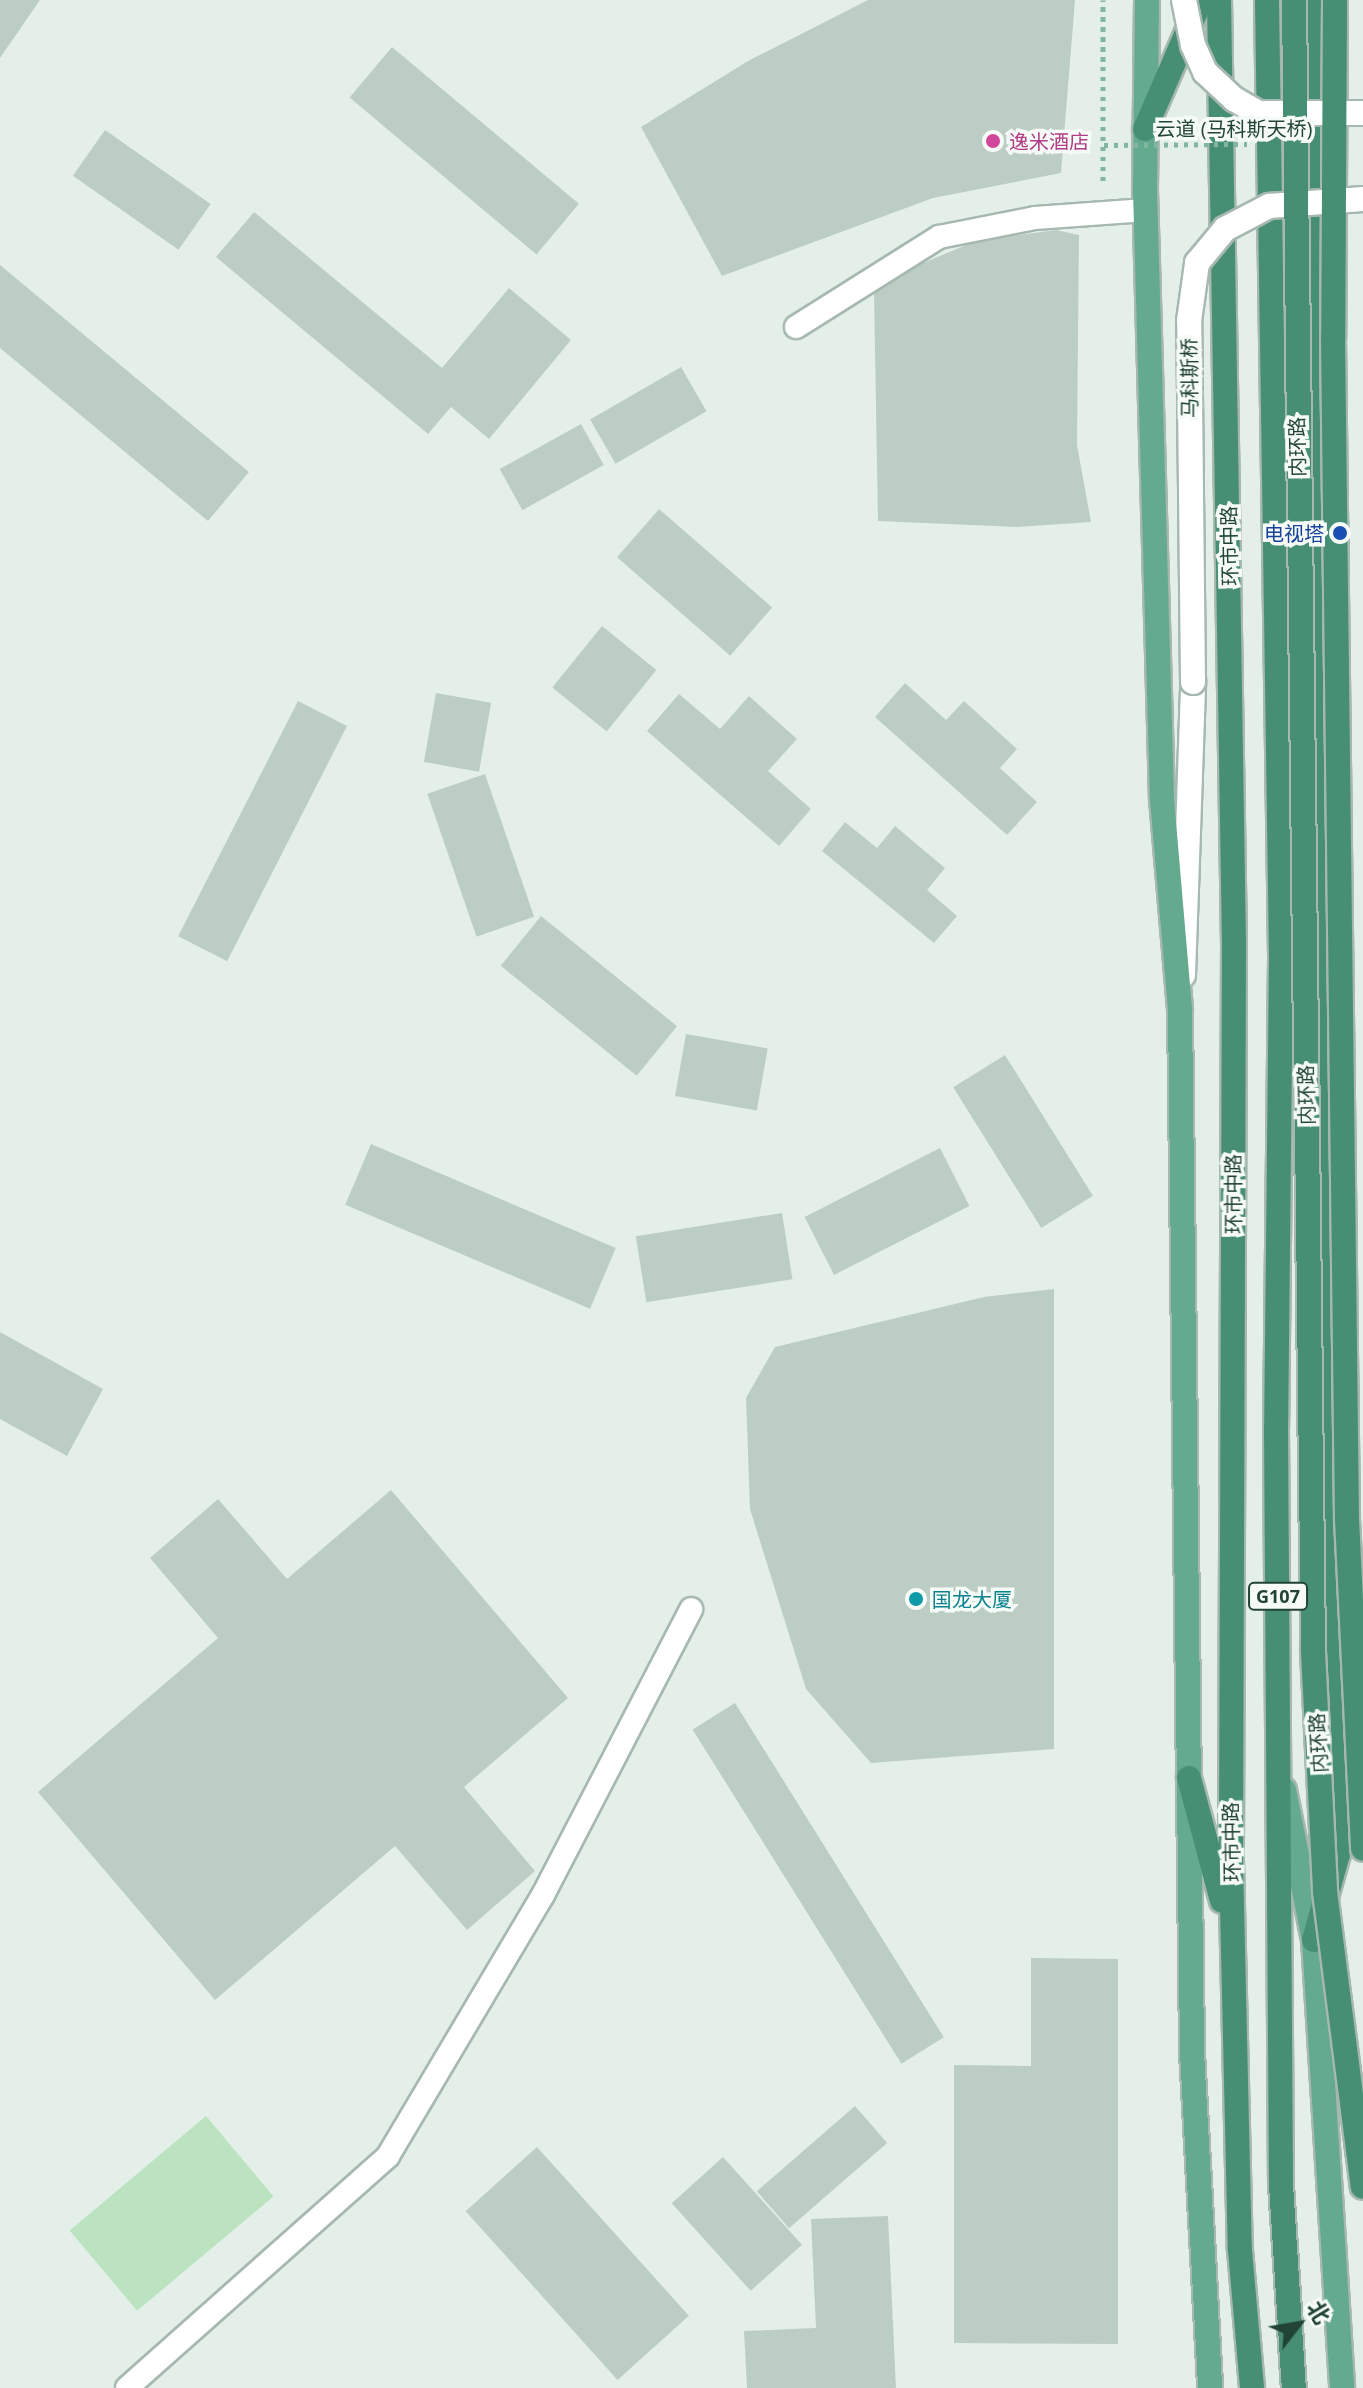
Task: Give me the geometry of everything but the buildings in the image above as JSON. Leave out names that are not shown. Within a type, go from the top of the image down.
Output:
[{"type":"highway","points":[[1145,129],[1201,0]]},
{"type":"highway","name":"环市中路","points":[[1219,0],[1234,943],[1233,1942],[1240,2250],[1252,2388]]},
{"type":"highway","points":[[1267,0],[1281,959],[1276,1429]]},
{"type":"highway","name":"内环路","points":[[1294,0],[1313,1652],[1325,1892],[1363,2187]]},
{"type":"highway","points":[[1314,1940],[1338,1854],[1327,1364],[1316,0]]},
{"type":"highway","name":"内环路","points":[[1335,0],[1333,338],[1347,1535],[1363,1849]]},
{"type":"highway","points":[[1276,1429],[1327,1364]]},
{"type":"highway","name":"G107","points":[[1276,1429],[1279,1764]]},
{"type":"highway","points":[[1279,1764],[1281,2184],[1294,2388]]},
{"type":"highway","points":[[1189,1778],[1233,1942]]},
{"type":"main road","name":"环市中路","points":[[1147,0],[1146,210],[1162,799],[1180,1008],[1197,2214],[1210,2388]]},
{"type":"main road","points":[[1279,1764],[1314,1940],[1342,2388]]},
{"type":"street","points":[[1184,0],[1193,45],[1205,72],[1234,99],[1258,113],[1363,113]]},
{"type":"street","name":"马科斯桥","points":[[1180,1008],[1190,885],[1193,682],[1189,337],[1197,263],[1225,229],[1269,206],[1363,199]]},
{"type":"lane","points":[[796,327],[939,237],[1035,218],[1146,210]]},
{"type":"lane","points":[[127,2388],[388,2156],[543,1895],[691,1609]]},
{"type":"path","name":"云道 (马科斯天桥)","points":[[1103,0],[1104,145],[1257,144]]},
{"type":"green space","points":[[206,2116],[273,2196],[137,2311],[70,2230]]},
{"type":"place","name":"逸米酒店","points":[[993,141]]},
{"type":"place","name":"电视塔","points":[[1340,533]]},
{"type":"place","name":"国龙大厦","points":[[916,1599]]}]
